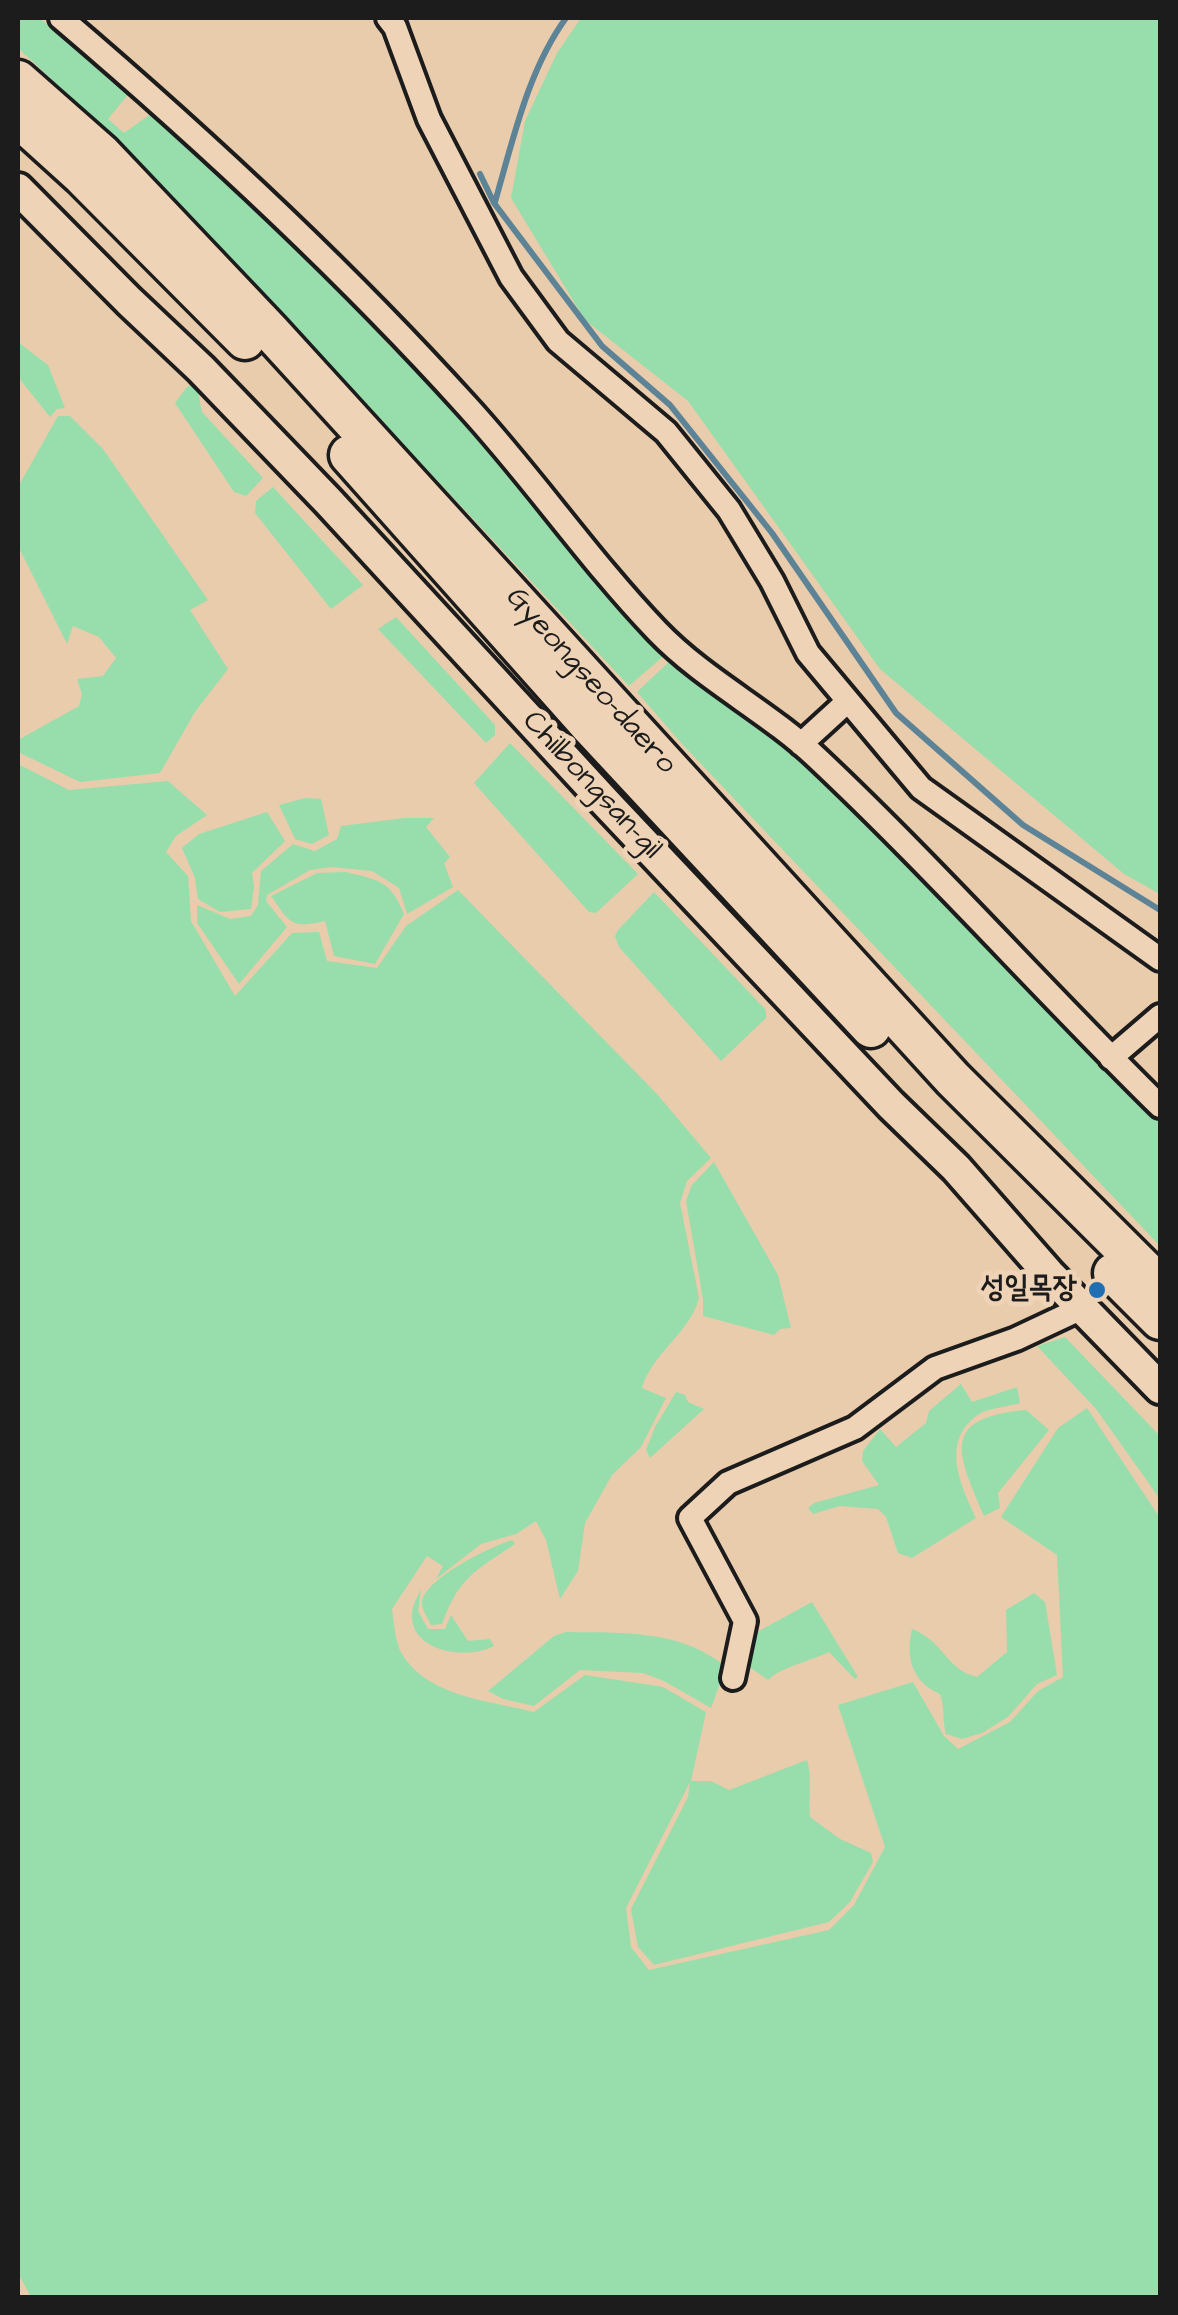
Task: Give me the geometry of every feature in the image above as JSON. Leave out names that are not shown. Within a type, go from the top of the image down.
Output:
[{"type":"main road","name":"Gyeongseo-daero","points":[[18,80],[102,154],[258,317],[954,1079],[1160,1285]]},
{"type":"main road","name":"Gyeongseo-daero","points":[[18,118],[82,176],[258,354],[591,727],[913,1072],[1160,1320]]},
{"type":"street","points":[[61,18],[217,155],[384,316],[469,408],[659,633],[801,744],[951,890],[1160,1106]]},
{"type":"street","points":[[388,18],[395,27],[429,119],[511,277],[558,341],[666,432],[718,497],[772,581],[808,653],[920,788],[1160,958]]},
{"type":"street","name":"Chilbongsan-gil","points":[[18,189],[328,501],[607,804],[891,1105],[956,1168],[1160,1388]]},
{"type":"street","points":[[801,744],[848,701]]},
{"type":"street","points":[[1111,1058],[1160,1016]]},
{"type":"street","points":[[733,1678],[746,1621],[690,1518],[728,1483],[855,1428],[935,1368],[1082,1308]]},
{"type":"green space","points":[[18,18],[39,18],[126,84],[131,91],[108,119],[124,133],[152,113],[329,278],[386,342],[527,481],[633,623],[667,653],[629,686],[137,159],[18,48]]},
{"type":"green space","points":[[581,18],[1160,18],[1160,894],[1124,874],[880,669],[688,401],[585,320],[511,198],[525,121],[557,53]]},
{"type":"green space","points":[[18,342],[48,365],[65,408],[57,409],[50,417],[18,377]]},
{"type":"green space","points":[[196,382],[202,412],[263,478],[246,496],[234,492],[175,403]]},
{"type":"green space","points":[[58,416],[70,416],[103,449],[208,600],[190,610],[228,669],[195,712],[160,773],[80,782],[18,752],[18,740],[79,706],[82,694],[77,679],[103,676],[116,658],[99,637],[73,626],[67,644],[18,546],[18,487]]},
{"type":"green space","points":[[273,487],[363,585],[331,609],[255,513],[256,501]]},
{"type":"green space","points":[[396,617],[495,725],[495,735],[486,743],[378,629]]},
{"type":"green space","points":[[673,658],[841,791],[1160,1124],[1160,1246],[637,692]]},
{"type":"green space","points":[[510,743],[638,874],[596,913],[589,912],[474,783]]},
{"type":"green space","points":[[18,764],[69,790],[168,781],[207,815],[176,836],[166,852],[188,876],[191,921],[235,996],[292,933],[319,932],[327,961],[377,968],[406,926],[458,890],[657,1094],[711,1158],[687,1181],[680,1203],[699,1298],[688,1322],[654,1364],[642,1388],[666,1398],[641,1447],[612,1475],[585,1523],[578,1571],[560,1599],[546,1540],[536,1521],[516,1534],[481,1544],[436,1579],[443,1566],[427,1556],[392,1609],[400,1649],[413,1668],[428,1680],[462,1695],[534,1712],[585,1675],[663,1687],[706,1712],[691,1781],[711,1781],[729,1790],[807,1760],[810,1817],[840,1839],[871,1853],[873,1862],[850,1902],[829,1922],[654,1965],[638,1947],[631,1909],[688,1797],[690,1782],[626,1908],[631,1947],[649,1970],[829,1930],[854,1905],[885,1847],[838,1705],[913,1682],[944,1736],[958,1749],[1010,1722],[1038,1691],[1063,1677],[1057,1555],[1001,1517],[1058,1428],[1087,1408],[1160,1518],[1160,2297],[31,2297],[18,2273]]},
{"type":"green space","points":[[306,798],[321,799],[329,835],[312,844],[295,839],[279,805]]},
{"type":"green space","points":[[267,812],[285,841],[252,873],[251,909],[220,912],[198,899],[195,878],[182,848],[199,834]]},
{"type":"green space","points":[[434,818],[426,827],[450,857],[444,863],[453,887],[407,914],[399,888],[372,871],[332,867],[310,870],[267,895],[266,901],[287,927],[239,984],[197,923],[197,905],[230,919],[251,916],[258,905],[261,871],[293,844],[315,851],[337,839],[341,826]]},
{"type":"green space","points":[[346,872],[389,888],[404,914],[375,964],[334,956],[325,921],[292,922],[271,896],[317,873]]},
{"type":"green space","points":[[654,892],[766,1010],[766,1018],[721,1061],[619,947],[615,936],[618,930]]},
{"type":"green space","points":[[714,1162],[778,1275],[791,1328],[780,1329],[774,1335],[703,1316],[686,1201],[692,1185]]},
{"type":"green space","points":[[1065,1337],[1160,1436],[1160,1499],[1096,1409],[1037,1346]]},
{"type":"green space","points":[[961,1384],[972,1402],[1017,1387],[1020,1403],[979,1414],[959,1440],[957,1466],[976,1518],[912,1558],[898,1553],[886,1517],[878,1509],[840,1506],[813,1514],[808,1508],[814,1503],[879,1485],[862,1461],[863,1451],[880,1429],[896,1447],[926,1423],[929,1411]]},
{"type":"green space","points":[[676,1392],[704,1409],[650,1458],[646,1450],[655,1427]]},
{"type":"green space","points":[[1026,1410],[1049,1430],[998,1493],[1000,1508],[984,1516],[967,1474],[962,1443],[967,1431],[979,1421]]},
{"type":"green space","points":[[512,1540],[515,1544],[462,1585],[442,1624],[431,1625],[422,1603],[434,1584],[475,1556]]},
{"type":"green space","points":[[421,1589],[418,1611],[428,1629],[445,1629],[451,1615],[468,1641],[490,1639],[494,1646],[455,1652],[429,1644],[413,1625],[413,1609]]},
{"type":"green space","points":[[1034,1593],[1045,1602],[1057,1675],[1037,1684],[1008,1717],[982,1733],[962,1739],[946,1734],[940,1694],[917,1676],[910,1659],[912,1629],[931,1640],[958,1668],[977,1677],[1007,1652],[1006,1610]]},
{"type":"green space","points":[[812,1602],[858,1677],[855,1679],[829,1652],[768,1680],[748,1666],[749,1644],[759,1631]]},
{"type":"green space","points":[[566,1632],[629,1633],[670,1639],[709,1655],[726,1667],[711,1708],[643,1673],[580,1670],[534,1706],[488,1691],[554,1636]]},
{"type":"waterway","points":[[405,18],[413,45]]},
{"type":"waterway","points":[[495,202],[532,83],[566,18]]},
{"type":"waterway","points":[[480,174],[494,203],[602,346],[670,405],[772,533],[896,713],[1023,825],[1160,910]]},
{"type":"place","name":"성일목장","points":[[1097,1290]]}]
